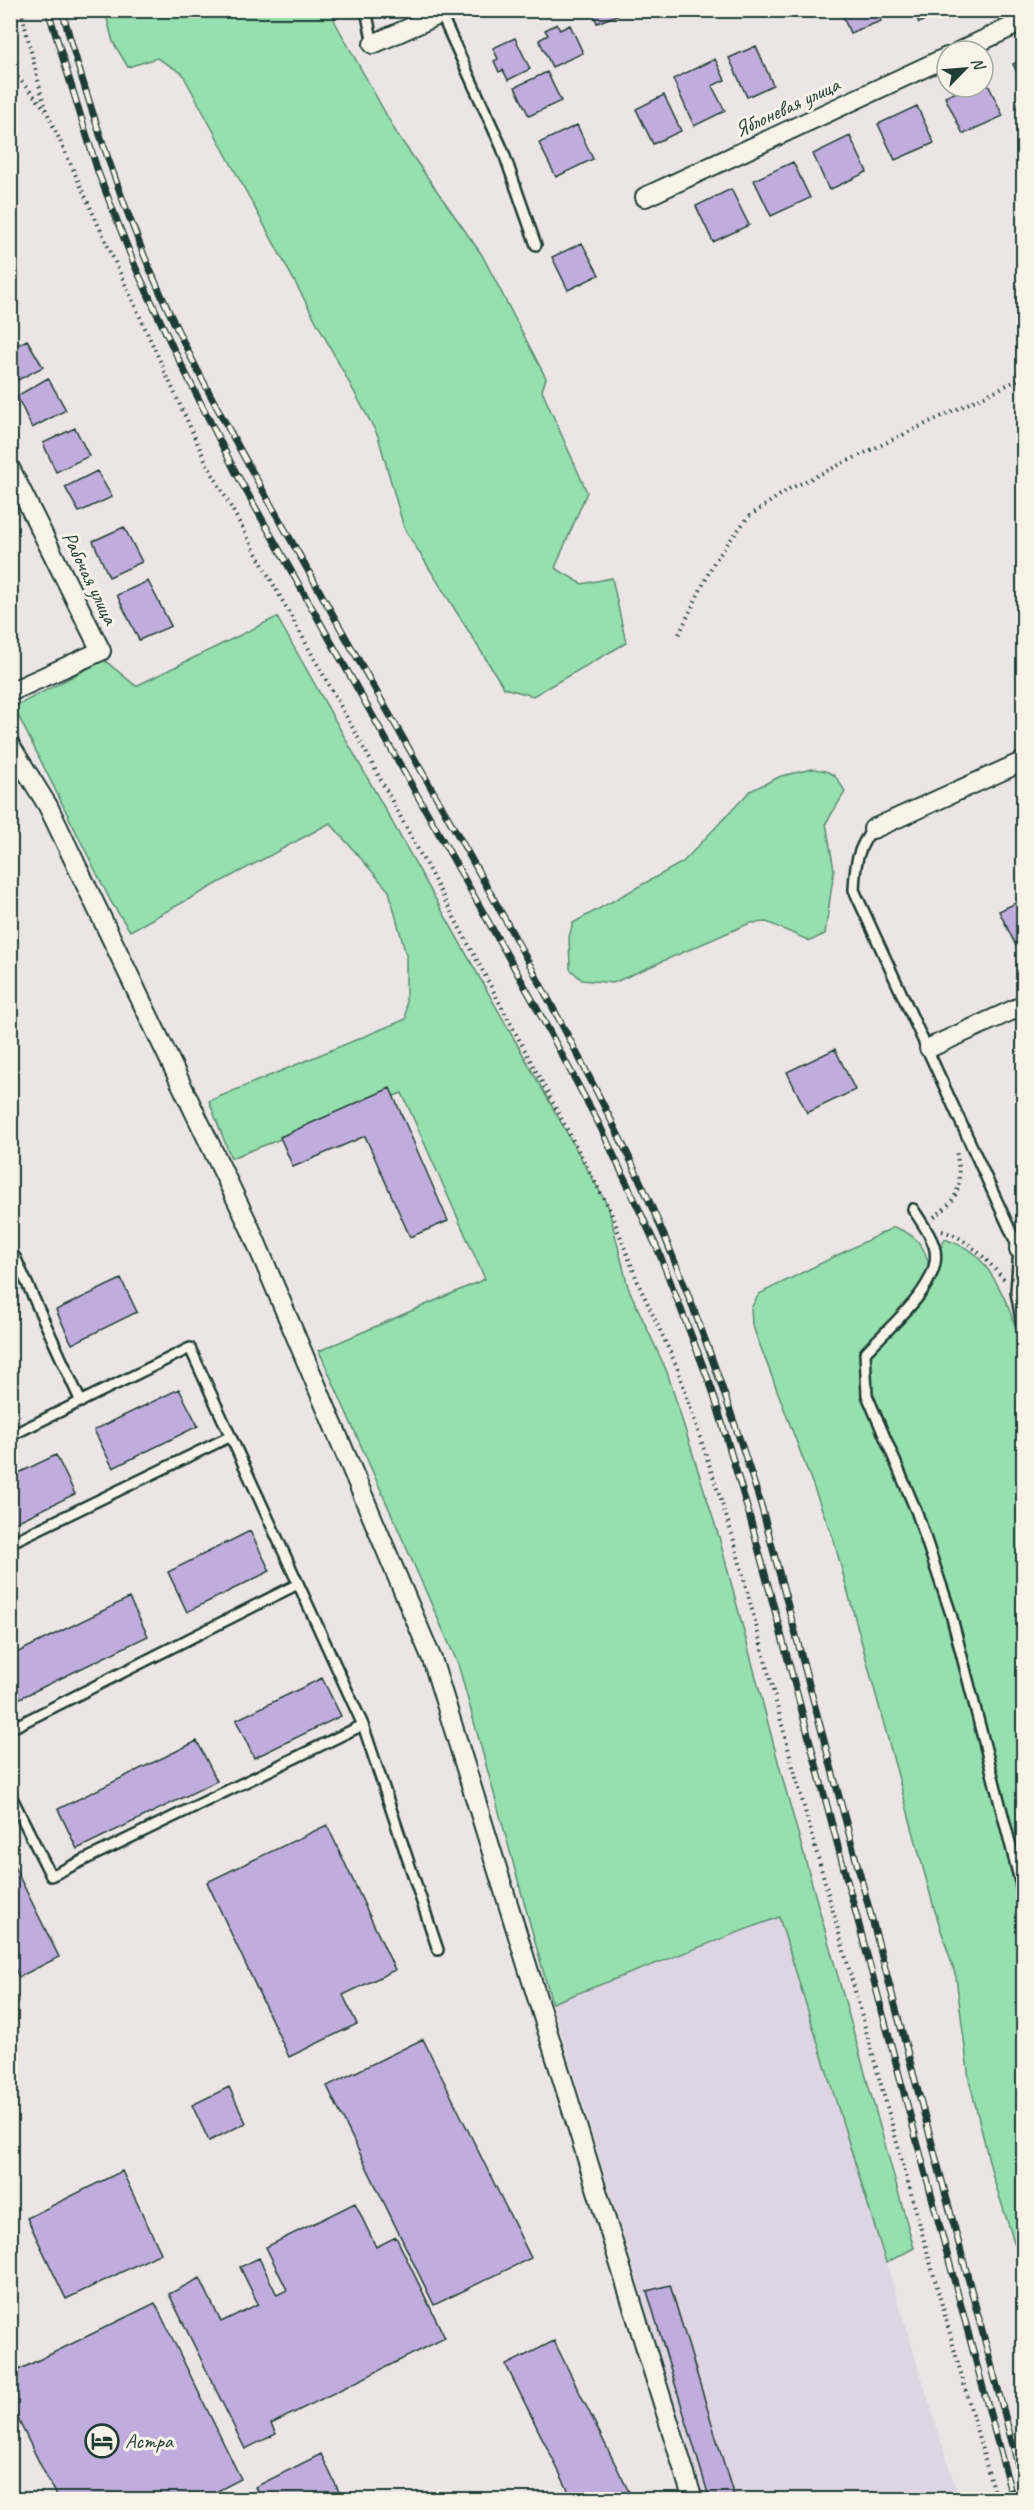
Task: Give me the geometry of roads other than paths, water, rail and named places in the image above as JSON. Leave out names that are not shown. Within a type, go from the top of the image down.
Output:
[{"type":"street","points":[[374,44],[446,12]]},
{"type":"street","points":[[985,39],[1023,21]]},
{"type":"street","name":"Яблоневая улица","points":[[645,197],[935,63]]},
{"type":"street","name":"Рабочая улица","points":[[10,468],[101,651],[10,692]]},
{"type":"street","points":[[10,745],[48,806],[250,1228],[432,1659],[693,2499]]},
{"type":"street","points":[[873,829],[1023,761]]},
{"type":"street","points":[[929,1048],[1023,1005]]},
{"type":"lane","points":[[366,10],[374,44]]},
{"type":"lane","points":[[446,12],[502,148],[536,245]]},
{"type":"lane","points":[[873,829],[861,843],[855,863],[854,890],[1021,1248],[1016,1292],[1023,1336]]},
{"type":"lane","points":[[913,1209],[935,1247],[933,1269],[926,1288],[865,1353],[867,1395],[917,1513],[951,1614],[1023,1897]]},
{"type":"lane","points":[[10,1260],[15,1257],[81,1402]]},
{"type":"lane","points":[[10,1436],[190,1348],[363,1725],[438,1950]]},
{"type":"lane","points":[[10,1543],[231,1436]]},
{"type":"lane","points":[[10,1729],[298,1584]]},
{"type":"lane","points":[[10,1794],[51,1876],[363,1725]]},
{"type":"railway","points":[[48,10],[98,172],[134,264],[173,348],[235,471],[533,1001],[600,1126],[658,1250],[712,1389],[749,1514],[1013,2500]]},
{"type":"railway","points":[[62,10],[110,164],[161,295],[241,451],[499,909],[574,1048],[633,1165],[693,1308],[729,1406],[761,1505],[1024,2487]]},
{"type":"place","name":"Астра","points":[[102,2441]]}]
